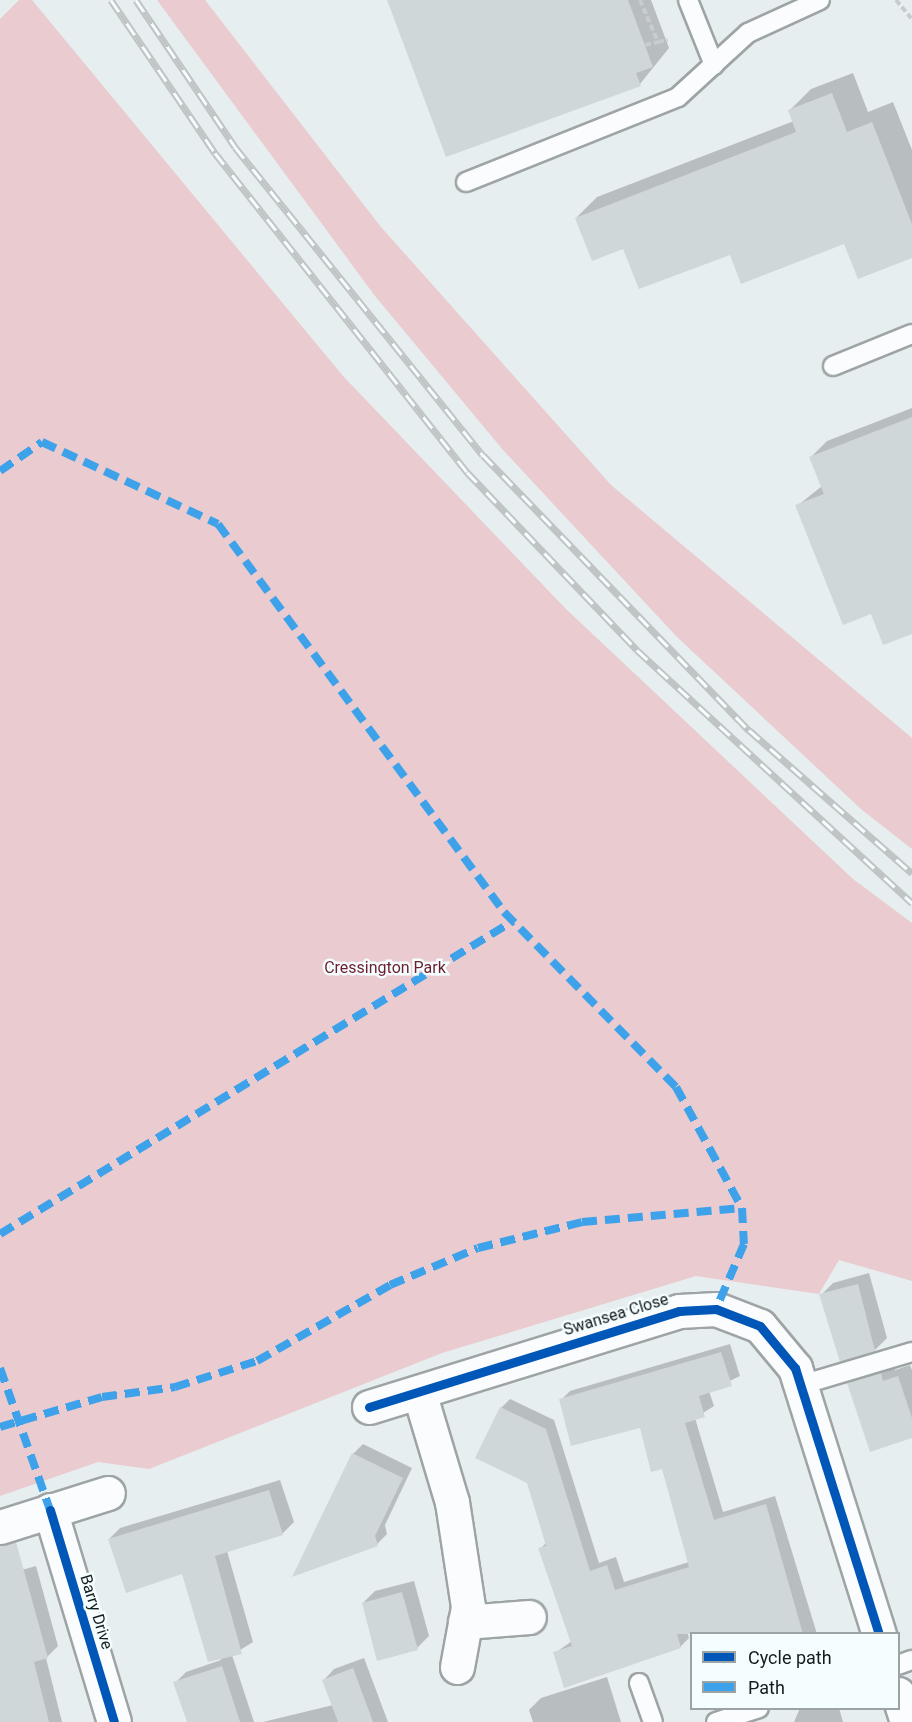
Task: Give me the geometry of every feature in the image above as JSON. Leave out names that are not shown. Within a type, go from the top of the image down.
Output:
[{"type":"street","name":"Swansea Close","points":[[369,1407],[679,1311],[716,1309],[760,1326],[795,1368],[878,1632]]},
{"type":"street","points":[[419,1392],[452,1502],[468,1607],[456,1667]]},
{"type":"street","points":[[0,1527],[108,1492]]},
{"type":"street","name":"Barry Drive","points":[[50,1510],[114,1722]]},
{"type":"street","points":[[465,1622],[529,1617]]},
{"type":"street","points":[[900,1700],[907,1722]]},
{"type":"lane","points":[[688,0],[714,64]]},
{"type":"lane","points":[[466,182],[678,97],[748,33],[819,0]]},
{"type":"lane","points":[[833,366],[912,334]]},
{"type":"lane","points":[[801,1386],[912,1352]]},
{"type":"lane","points":[[639,1683],[653,1722]]},
{"type":"lane","points":[[716,1722],[753,1710]]},
{"type":"path","points":[[896,0],[912,19]]},
{"type":"path","points":[[645,45],[658,42]]},
{"type":"green space","name":"Cressington Park","points":[[19,0],[32,0],[343,376],[566,609],[853,879],[912,923],[912,1281],[839,1260],[819,1294],[696,1276],[442,1353],[149,1469],[98,1462],[0,1496],[0,19]]},
{"type":"green space","points":[[157,0],[205,0],[381,227],[611,485],[912,738],[912,849],[862,810],[677,637],[503,450],[375,296]]},
{"type":"building","points":[[387,0],[628,0],[653,67],[636,73],[641,86],[446,157]]},
{"type":"building","points":[[832,93],[847,132],[872,122],[912,224],[912,258],[858,279],[844,244],[741,284],[730,255],[639,289],[623,249],[592,261],[575,218],[796,132],[788,110]]},
{"type":"building","points":[[912,417],[912,634],[883,645],[871,614],[843,625],[795,505],[824,494],[809,457]]},
{"type":"building","points":[[858,1284],[875,1351],[840,1362],[819,1294]]},
{"type":"building","points":[[721,1352],[732,1386],[699,1396],[705,1417],[685,1423],[714,1520],[766,1504],[802,1632],[677,1634],[681,1648],[564,1688],[553,1652],[572,1646],[538,1548],[546,1546],[527,1483],[475,1458],[500,1407],[546,1429],[590,1571],[607,1565],[615,1590],[689,1567],[662,1469],[651,1472],[640,1428],[571,1446],[559,1399]]},
{"type":"building","points":[[881,1373],[883,1381],[898,1376],[912,1418],[912,1438],[870,1452],[847,1383]]},
{"type":"building","points":[[352,1453],[403,1478],[375,1536],[378,1546],[292,1577]]},
{"type":"building","points":[[269,1490],[283,1535],[215,1556],[242,1654],[208,1662],[182,1574],[126,1593],[108,1539]]},
{"type":"building","points":[[16,1542],[48,1658],[34,1662],[49,1722],[0,1722],[0,1545]]},
{"type":"building","points":[[402,1592],[418,1650],[377,1661],[362,1603]]},
{"type":"building","points":[[222,1666],[240,1722],[187,1722],[173,1682]]},
{"type":"building","points":[[353,1668],[373,1722],[338,1722],[322,1680]]},
{"type":"railway","points":[[111,0],[215,153],[467,472],[637,650],[912,903]]},
{"type":"railway","points":[[136,0],[235,147],[483,455],[749,730],[912,873]]},
{"type":"marked path","points":[[0,471],[42,442],[218,524],[504,912],[676,1087],[742,1208],[744,1244],[716,1309]]},
{"type":"marked path","points":[[0,1234],[513,921]]},
{"type":"marked path","points":[[0,1427],[102,1397],[175,1387],[257,1361],[390,1285],[478,1248],[582,1222],[742,1208]]},
{"type":"marked path","points":[[0,1368],[50,1510]]},
{"type":"cycle path","points":[[369,1407],[679,1311],[716,1309],[760,1326],[795,1368],[878,1632]]},
{"type":"cycle path","points":[[50,1510],[114,1722]]}]
